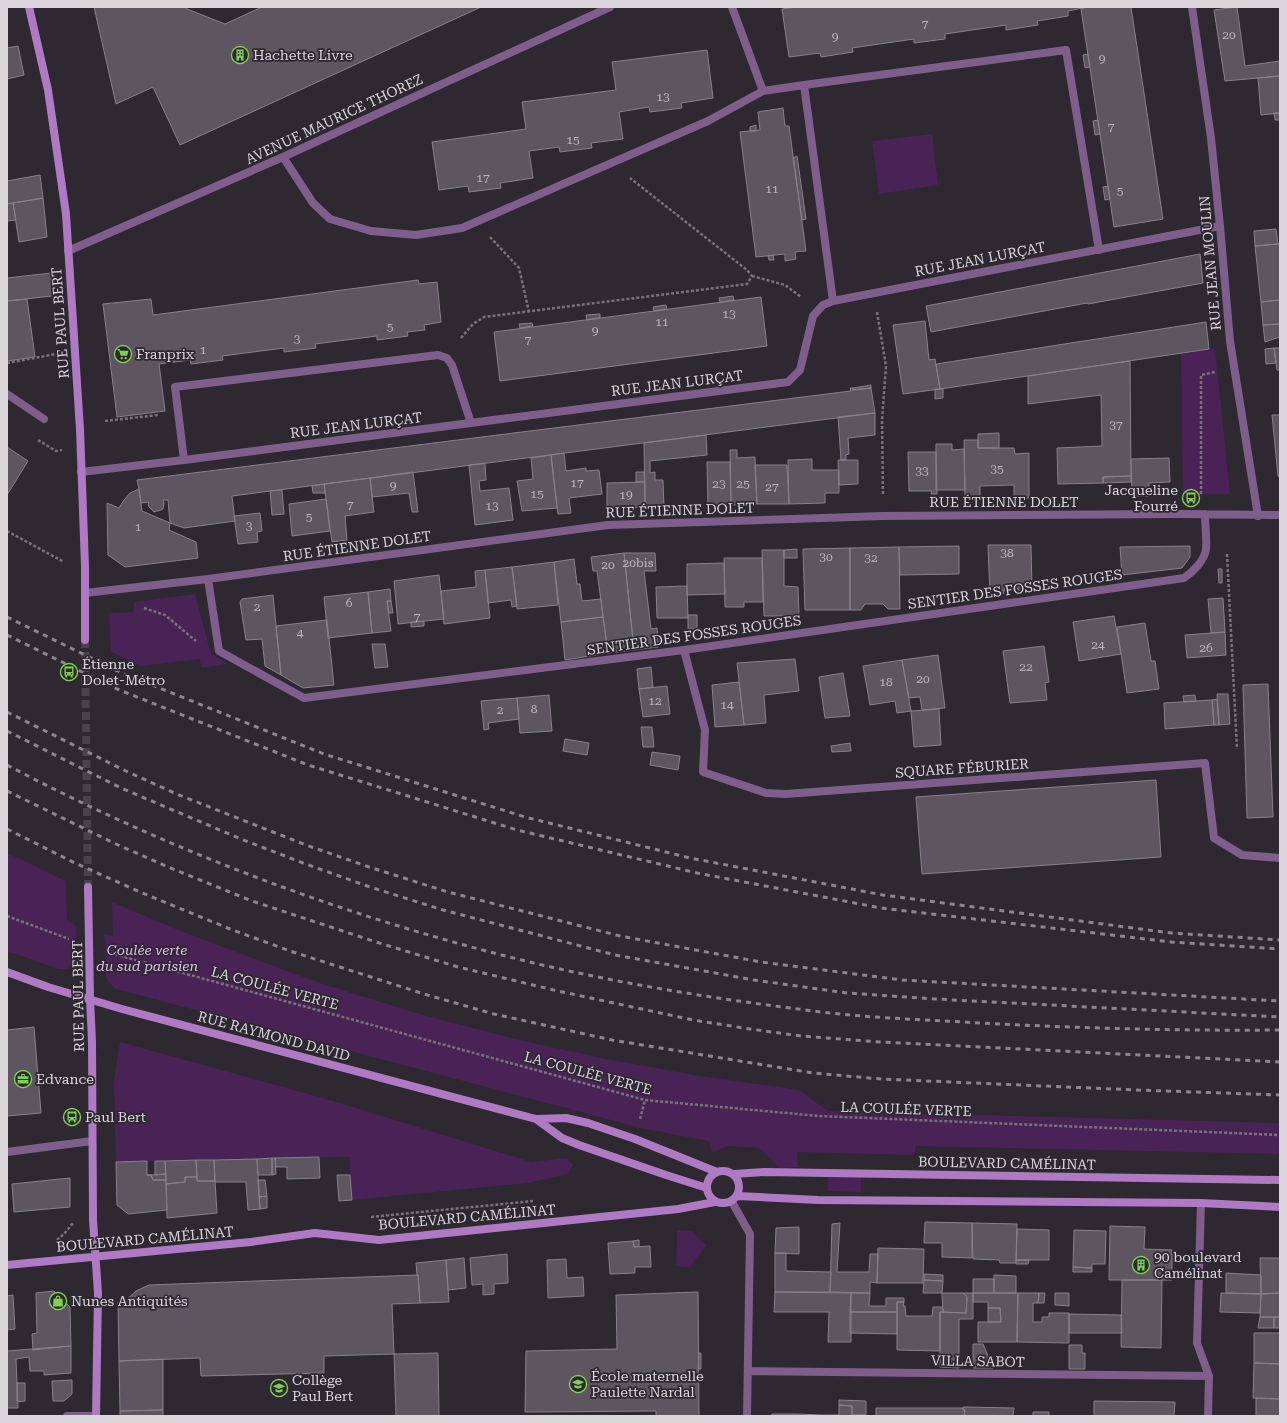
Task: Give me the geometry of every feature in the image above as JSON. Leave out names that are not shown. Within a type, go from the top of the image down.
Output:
[{"type":"main road","name":"RUE PAUL BERT","points":[[29,7],[48,90],[66,214],[81,472],[85,640]]},
{"type":"main road","name":"RUE PAUL BERT","points":[[88,887],[92,1042],[92,1141],[95,1257],[98,1292],[96,1416]]},
{"type":"main road","name":"RUE RAYMOND DAVID","points":[[7,972],[48,987],[90,998],[122,1009],[536,1120],[566,1118],[588,1123],[635,1139],[717,1172]]},
{"type":"main road","name":"RUE RAYMOND DAVID","points":[[536,1120],[562,1138],[579,1145],[666,1176],[707,1188]]},
{"type":"main road","points":[[735,1199],[740,1189],[734,1174],[726,1171],[717,1172],[710,1178],[707,1188],[710,1197],[715,1202],[723,1204],[735,1199],[1200,1203],[1280,1206]]},
{"type":"main road","name":"BOULEVARD CAMÉLINAT","points":[[734,1174],[764,1172],[1280,1180]]},
{"type":"main road","name":"BOULEVARD CAMÉLINAT","points":[[7,1266],[251,1242],[315,1233],[380,1240],[672,1210],[715,1202]]},
{"type":"street","name":"AVENUE MAURICE THOREZ","points":[[68,251],[283,157],[610,7]]},
{"type":"street","points":[[732,7],[763,91]]},
{"type":"street","name":"RUE JEAN MOULIN","points":[[1192,7],[1211,138],[1230,340],[1258,516]]},
{"type":"street","points":[[283,157],[313,203],[330,219],[372,231],[416,234],[462,228],[708,120],[763,91],[1066,50],[1099,250]]},
{"type":"street","points":[[804,85],[833,300]]},
{"type":"street","name":"RUE JEAN LURÇAT","points":[[81,472],[788,382],[800,370],[813,316],[823,305],[833,300],[1220,226]]},
{"type":"street","points":[[184,460],[175,387],[438,354],[446,358],[452,365],[471,423]]},
{"type":"street","points":[[7,394],[44,419]]},
{"type":"street","name":"RUE ÉTIENNE DOLET","points":[[85,593],[208,579],[608,525],[883,516],[1205,514],[1280,516]]},
{"type":"street","name":"SENTIER DES FOSSES ROUGES","points":[[219,651],[304,698],[684,650],[1184,578],[1190,574],[1204,556],[1206,550],[1205,514]]},
{"type":"street","points":[[208,579],[219,651]]},
{"type":"street","name":"SQUARE FÉBURIER","points":[[684,650],[705,730],[703,772],[766,793],[786,794],[1205,763],[1214,838],[1242,855],[1280,858]]},
{"type":"street","points":[[7,1152],[92,1141]]},
{"type":"street","points":[[735,1199],[750,1234],[746,1416]]},
{"type":"street","points":[[1200,1203],[1197,1343],[1208,1376],[1208,1416]]},
{"type":"street","name":"VILLA SABOT","points":[[748,1371],[1208,1376]]},
{"type":"street","points":[[68,1416],[96,1416]]},
{"type":"path","points":[[610,163],[748,270],[752,276],[785,285],[801,297]]},
{"type":"path","points":[[477,222],[519,268],[529,312]]},
{"type":"path","points":[[461,338],[473,324],[484,317],[747,284],[752,276]]},
{"type":"path","points":[[877,308],[886,366],[882,420],[883,497]]},
{"type":"path","points":[[7,363],[60,354]]},
{"type":"path","points":[[1201,498],[1201,374],[1221,371]]},
{"type":"path","points":[[104,421],[178,413]]},
{"type":"path","points":[[7,531],[66,564]]},
{"type":"path","points":[[1227,552],[1237,749]]},
{"type":"path","points":[[139,607],[165,614],[198,643],[219,651]]},
{"type":"path","name":"LA COULÉE VERTE","points":[[7,916],[90,947],[645,1100],[819,1116],[1280,1135]]},
{"type":"path","points":[[639,1126],[645,1100]]},
{"type":"path","points":[[369,1217],[535,1201]]},
{"type":"path","points":[[52,1243],[64,1234],[75,1220]]},
{"type":"green space","points":[[932,134],[938,185],[879,194],[872,141]]},
{"type":"green space","points":[[1215,348],[1230,494],[1183,495],[1181,353]]},
{"type":"green space","points":[[195,594],[211,654],[228,664],[201,668],[200,659],[141,666],[111,652],[109,613],[133,612],[134,602]]},
{"type":"green space","name":"Coulée verte du sud parisien","points":[[7,853],[66,881],[67,920],[76,926],[77,943],[76,955],[71,965],[67,969],[59,969],[7,951]]},
{"type":"green space","name":"Coulée verte du sud parisien","points":[[112,902],[176,929],[284,970],[326,985],[416,1013],[515,1039],[606,1059],[700,1076],[799,1090],[828,1111],[1280,1123],[1280,1154],[915,1146],[915,1153],[910,1155],[797,1152],[798,1167],[780,1168],[759,1148],[728,1146],[713,1152],[708,1141],[641,1128],[116,989],[108,982],[106,977],[104,934],[113,936]]},
{"type":"green space","points":[[120,1042],[330,1100],[531,1162],[567,1158],[573,1165],[567,1174],[529,1183],[352,1200],[349,1157],[116,1162],[114,1080]]},
{"type":"green space","points":[[828,1177],[861,1177],[861,1192],[828,1191]]},
{"type":"green space","points":[[677,1230],[691,1231],[706,1245],[690,1267],[676,1266]]},
{"type":"building","name":"Hachette Livre","points":[[94,7],[186,7],[187,9],[225,24],[262,7],[481,7],[180,145],[153,87],[116,104]]},
{"type":"building","points":[[797,7],[1087,7],[1068,11],[1068,16],[1037,21],[1038,25],[1006,30],[1006,25],[945,34],[945,39],[914,43],[914,39],[852,48],[853,52],[821,57],[820,53],[789,57],[782,9]]},
{"type":"building","points":[[1087,7],[1131,7],[1163,219],[1114,227],[1081,9]]},
{"type":"building","points":[[1237,7],[1245,66],[1280,61],[1280,76],[1225,81],[1214,10]]},
{"type":"building","points":[[18,46],[24,75],[7,79],[7,48]]},
{"type":"building","points":[[707,50],[713,98],[681,103],[682,108],[650,112],[649,107],[619,112],[623,139],[591,143],[592,148],[560,152],[559,147],[529,151],[533,178],[500,183],[501,188],[469,192],[468,186],[439,190],[432,142],[526,129],[522,102],[616,90],[612,62]]},
{"type":"building","points":[[1088,54],[1090,67],[1085,68],[1083,55]]},
{"type":"building","points":[[1280,76],[1280,113],[1261,115],[1258,78]]},
{"type":"building","points":[[783,108],[785,126],[789,126],[806,251],[795,252],[796,259],[785,261],[785,254],[756,257],[740,132],[760,130],[758,112]]},
{"type":"building","points":[[1274,113],[1280,113],[1280,120],[1275,120]]},
{"type":"building","points":[[1098,120],[1100,134],[1095,135],[1093,121]]},
{"type":"building","points":[[756,125],[756,131],[750,131],[750,127]]},
{"type":"building","points":[[797,156],[806,219],[802,220],[793,158]]},
{"type":"building","points":[[40,175],[43,198],[7,204],[7,181]]},
{"type":"building","points":[[1108,186],[1110,199],[1105,200],[1103,187]]},
{"type":"building","points":[[43,198],[47,237],[19,242],[13,203]]},
{"type":"building","points":[[13,203],[16,220],[7,221],[7,204]]},
{"type":"building","points":[[1276,229],[1278,244],[1255,246],[1254,231]]},
{"type":"building","points":[[1280,244],[1280,300],[1261,302],[1255,246]]},
{"type":"building","points":[[1200,254],[1203,283],[931,332],[926,306]]},
{"type":"building","points":[[773,255],[774,260],[769,260],[768,256]]},
{"type":"building","points":[[51,273],[52,296],[7,301],[7,278]]},
{"type":"building","points":[[418,280],[419,284],[437,282],[441,322],[424,325],[425,330],[407,332],[408,336],[377,340],[377,336],[315,344],[316,348],[284,352],[284,348],[222,356],[223,360],[191,364],[190,360],[159,364],[165,411],[117,417],[103,304],[151,299],[153,315]]},
{"type":"building","points":[[733,296],[734,300],[720,302],[719,298]]},
{"type":"building","points":[[761,297],[767,346],[500,381],[494,332]]},
{"type":"building","points":[[27,299],[35,357],[7,361],[7,301]]},
{"type":"building","points":[[1280,300],[1280,324],[1263,325],[1261,302]]},
{"type":"building","points":[[666,305],[667,309],[654,311],[653,307]]},
{"type":"building","points":[[600,314],[600,318],[587,320],[586,315]]},
{"type":"building","points":[[925,321],[929,360],[935,359],[940,389],[903,394],[893,325]]},
{"type":"building","points":[[1206,322],[1209,349],[940,389],[936,364]]},
{"type":"building","points":[[532,323],[533,326],[520,328],[519,324]]},
{"type":"building","points":[[1280,324],[1280,337],[1265,342],[1263,325]]},
{"type":"building","points":[[1274,348],[1280,348],[1280,370],[1277,370]]},
{"type":"building","points":[[1274,348],[1276,363],[1266,364],[1265,349]]},
{"type":"building","points":[[1130,361],[1131,476],[1103,477],[1103,483],[1058,484],[1057,448],[1102,446],[1101,395],[1028,404],[1028,376]]},
{"type":"building","points":[[871,385],[871,388],[853,390],[853,388]]},
{"type":"building","points":[[850,388],[853,388],[853,390],[871,388],[875,413],[232,496],[235,521],[184,528],[170,523],[168,500],[163,500],[163,509],[154,512],[148,505],[149,502],[141,503],[137,480],[851,391]]},
{"type":"building","points":[[935,389],[943,389],[943,398],[935,399]]},
{"type":"building","points":[[875,413],[875,435],[848,438],[849,454],[846,455],[846,460],[841,460],[838,417]]},
{"type":"building","points":[[1272,415],[1280,415],[1280,478],[1278,476]]},
{"type":"building","points":[[999,433],[999,448],[978,448],[978,434]]},
{"type":"building","points":[[706,435],[707,455],[650,461],[650,473],[655,472],[655,480],[663,480],[664,507],[645,507],[644,443]]},
{"type":"building","points":[[964,440],[978,440],[978,448],[1014,448],[1015,454],[1029,453],[1029,498],[1014,498],[1014,485],[980,486],[980,499],[965,499]]},
{"type":"building","points":[[936,444],[952,444],[952,450],[964,449],[965,490],[936,490]]},
{"type":"building","points":[[7,447],[28,461],[7,495]]},
{"type":"building","points":[[730,450],[737,450],[737,458],[755,457],[757,504],[731,505]]},
{"type":"building","points":[[908,452],[936,452],[937,494],[931,494],[932,491],[909,491]]},
{"type":"building","points":[[564,453],[566,471],[586,468],[586,471],[599,470],[602,494],[569,498],[571,513],[558,514],[551,455]]},
{"type":"building","points":[[551,455],[557,508],[522,511],[517,481],[533,479],[531,458]]},
{"type":"building","points":[[1169,458],[1170,482],[1149,483],[1149,496],[1132,496],[1131,459]]},
{"type":"building","points":[[812,459],[812,470],[839,470],[839,493],[825,493],[825,503],[789,504],[788,460]]},
{"type":"building","points":[[838,460],[858,460],[858,484],[839,485]]},
{"type":"building","points":[[707,462],[730,462],[731,505],[708,506]]},
{"type":"building","points":[[485,463],[486,480],[479,481],[480,491],[509,488],[513,520],[475,525],[469,465]]},
{"type":"building","points":[[755,465],[787,465],[789,504],[757,504]]},
{"type":"building","points":[[413,472],[418,512],[412,512],[409,493],[372,497],[370,478]]},
{"type":"building","points":[[636,472],[644,472],[645,482],[636,482]]},
{"type":"building","points":[[1131,476],[1131,482],[1103,483],[1103,477]]},
{"type":"building","points":[[370,478],[374,512],[345,516],[347,540],[332,542],[324,484]]},
{"type":"building","points":[[645,482],[645,507],[607,508],[607,483]]},
{"type":"building","points":[[324,484],[325,493],[313,493],[312,486]]},
{"type":"building","points":[[139,489],[142,511],[170,523],[169,530],[196,542],[198,558],[125,567],[108,555],[107,503],[119,508],[130,493]]},
{"type":"building","points":[[282,490],[284,514],[272,515],[270,491]]},
{"type":"building","points":[[326,499],[330,531],[292,536],[289,504]]},
{"type":"building","points":[[260,513],[262,531],[257,532],[258,542],[238,544],[234,516]]},
{"type":"building","points":[[988,545],[1031,545],[1032,590],[1020,592],[1015,585],[1006,585],[1003,594],[990,596]]},
{"type":"building","points":[[959,546],[959,574],[900,575],[899,547]]},
{"type":"building","points":[[1190,546],[1190,557],[1182,568],[1122,575],[1120,547]]},
{"type":"building","points":[[899,547],[900,609],[888,609],[883,604],[865,604],[861,610],[850,610],[850,548]]},
{"type":"building","points":[[850,548],[850,610],[805,610],[803,549]]},
{"type":"building","points":[[797,549],[797,558],[784,558],[784,550]]},
{"type":"building","points":[[762,550],[784,550],[784,586],[798,587],[799,616],[764,616]]},
{"type":"building","points":[[624,553],[655,553],[656,571],[644,571],[651,629],[657,628],[658,647],[634,650]]},
{"type":"building","points":[[624,553],[634,650],[608,653],[597,571],[593,571],[591,557]]},
{"type":"building","points":[[724,558],[762,558],[763,602],[744,602],[744,607],[725,607]]},
{"type":"building","points":[[574,559],[577,584],[580,584],[582,601],[601,599],[603,617],[561,622],[554,562]]},
{"type":"building","points":[[554,562],[558,605],[517,609],[512,567]]},
{"type":"building","points":[[724,563],[725,594],[687,595],[687,564]]},
{"type":"building","points":[[512,567],[517,606],[512,607],[511,600],[488,603],[485,570]]},
{"type":"building","points":[[1218,569],[1222,569],[1222,583],[1219,583]]},
{"type":"building","points":[[485,570],[490,618],[444,624],[441,591],[476,587],[475,571]]},
{"type":"building","points":[[439,575],[444,619],[398,624],[394,581]]},
{"type":"building","points":[[687,586],[688,618],[657,618],[656,587]]},
{"type":"building","points":[[390,589],[391,601],[387,601],[391,631],[372,633],[368,592]]},
{"type":"building","points":[[368,592],[372,633],[328,638],[324,597]]},
{"type":"building","points":[[273,595],[281,675],[265,666],[262,639],[246,640],[240,602],[242,599]]},
{"type":"building","points":[[1223,598],[1225,632],[1211,633],[1208,599]]},
{"type":"building","points":[[387,601],[391,601],[393,613],[389,613]]},
{"type":"building","points":[[688,615],[697,615],[697,629],[688,629]]},
{"type":"building","points":[[1114,616],[1121,654],[1079,661],[1073,622]]},
{"type":"building","points":[[603,617],[608,653],[565,660],[561,622]]},
{"type":"building","points":[[327,620],[334,685],[303,688],[281,675],[276,626]]},
{"type":"building","points":[[424,621],[424,626],[411,627],[411,622]]},
{"type":"building","points":[[1145,623],[1151,661],[1155,661],[1159,689],[1127,693],[1117,627]]},
{"type":"building","points":[[1225,632],[1226,655],[1187,658],[1185,635]]},
{"type":"building","points":[[372,644],[385,644],[388,667],[375,668]]},
{"type":"building","points":[[1044,646],[1049,682],[1045,683],[1047,700],[1010,703],[1003,651]]},
{"type":"building","points":[[938,655],[945,708],[922,710],[920,697],[909,698],[902,660]]},
{"type":"building","points":[[795,659],[799,691],[764,695],[766,723],[744,725],[737,663]]},
{"type":"building","points":[[902,660],[911,711],[897,713],[895,701],[870,705],[863,666]]},
{"type":"building","points":[[651,667],[653,687],[639,689],[637,669]]},
{"type":"building","points":[[843,673],[850,716],[825,718],[819,677]]},
{"type":"building","points":[[739,682],[744,725],[715,727],[712,685]]},
{"type":"building","points":[[1268,684],[1273,817],[1247,818],[1243,685]]},
{"type":"building","points":[[667,686],[670,714],[643,717],[639,689]]},
{"type":"building","points":[[1217,694],[1228,694],[1230,724],[1219,725]]},
{"type":"building","points":[[549,695],[552,731],[520,733],[517,698]]},
{"type":"building","points":[[1195,695],[1196,701],[1184,702],[1183,696]]},
{"type":"building","points":[[517,698],[519,719],[488,723],[489,729],[484,730],[481,701]]},
{"type":"building","points":[[1217,699],[1219,725],[1214,725],[1212,700]]},
{"type":"building","points":[[1212,700],[1214,725],[1165,729],[1164,703]]},
{"type":"building","points":[[939,709],[941,745],[914,747],[911,711]]},
{"type":"building","points":[[641,727],[652,727],[654,747],[643,747]]},
{"type":"building","points":[[565,739],[589,743],[587,755],[563,751]]},
{"type":"building","points":[[850,743],[851,751],[832,752],[831,746]]},
{"type":"building","points":[[652,752],[680,756],[678,770],[650,765]]},
{"type":"building","points":[[1156,780],[1161,857],[922,874],[916,797]]},
{"type":"building","name":"Edvance","points":[[34,1027],[41,1113],[7,1116],[7,1030]]},
{"type":"building","points":[[319,1157],[320,1178],[287,1179],[287,1167],[276,1167],[275,1158]]},
{"type":"building","points":[[272,1158],[275,1158],[276,1174],[272,1175]]},
{"type":"building","points":[[272,1158],[272,1175],[258,1175],[257,1159]]},
{"type":"building","points":[[257,1159],[260,1209],[248,1210],[246,1182],[215,1182],[214,1160]]},
{"type":"building","points":[[196,1160],[197,1177],[185,1177],[185,1182],[166,1184],[165,1161]]},
{"type":"building","points":[[196,1160],[214,1160],[215,1181],[197,1181]]},
{"type":"building","points":[[147,1161],[147,1175],[151,1175],[153,1180],[166,1180],[167,1210],[128,1214],[117,1205],[116,1162]]},
{"type":"building","points":[[155,1161],[165,1161],[166,1174],[155,1175]]},
{"type":"building","points":[[166,1174],[166,1180],[153,1180],[151,1175],[147,1175]]},
{"type":"building","points":[[337,1175],[350,1175],[352,1200],[339,1201]]},
{"type":"building","points":[[185,1177],[197,1177],[197,1181],[215,1181],[217,1213],[167,1218],[166,1184],[185,1182]]},
{"type":"building","points":[[70,1178],[70,1207],[14,1212],[12,1184]]},
{"type":"building","points":[[258,1180],[265,1180],[267,1196],[259,1197]]},
{"type":"building","points":[[267,1196],[267,1208],[260,1209],[259,1197]]},
{"type":"building","points":[[925,1222],[972,1223],[972,1258],[942,1257],[942,1243],[924,1243]]},
{"type":"building","points":[[840,1223],[837,1272],[869,1272],[870,1254],[878,1254],[877,1283],[870,1282],[870,1293],[830,1292],[832,1224]]},
{"type":"building","points":[[972,1223],[1017,1224],[1016,1263],[1000,1263],[999,1260],[973,1259]]},
{"type":"building","name":"90 boulevard Camélinat","points":[[1110,1226],[1145,1227],[1144,1249],[1172,1250],[1172,1280],[1109,1280]]},
{"type":"building","points":[[799,1227],[799,1254],[775,1253],[776,1228]]},
{"type":"building","points":[[1017,1229],[1049,1230],[1049,1260],[1016,1260]]},
{"type":"building","points":[[1074,1230],[1106,1231],[1105,1264],[1092,1264],[1092,1268],[1073,1267]]},
{"type":"building","points":[[639,1240],[639,1246],[634,1247],[633,1241]]},
{"type":"building","points":[[633,1241],[634,1247],[650,1246],[651,1267],[635,1267],[635,1273],[610,1274],[608,1243]]},
{"type":"building","points":[[878,1248],[924,1249],[923,1283],[877,1283]]},
{"type":"building","points":[[775,1253],[786,1253],[786,1271],[831,1272],[830,1292],[775,1292]]},
{"type":"building","points":[[507,1254],[508,1283],[494,1284],[494,1294],[483,1295],[483,1284],[472,1285],[470,1258]]},
{"type":"building","points":[[464,1258],[466,1288],[448,1290],[446,1260]]},
{"type":"building","points":[[1260,1258],[1280,1258],[1280,1293],[1261,1294]]},
{"type":"building","points":[[566,1259],[567,1278],[583,1277],[584,1296],[548,1298],[547,1260]]},
{"type":"building","points":[[446,1260],[449,1302],[420,1303],[416,1263]]},
{"type":"building","points":[[1016,1260],[1029,1260],[1028,1264],[1016,1264]]},
{"type":"building","points":[[1073,1267],[1092,1268],[1092,1272],[1073,1272]]},
{"type":"building","points":[[1226,1273],[1261,1275],[1261,1294],[1226,1293]]},
{"type":"building","points":[[924,1274],[943,1275],[943,1281],[924,1280]]},
{"type":"building","points":[[418,1275],[420,1303],[392,1304],[394,1354],[324,1356],[324,1373],[201,1376],[200,1358],[119,1361],[118,1302],[124,1302],[136,1291],[149,1285]]},
{"type":"building","points":[[994,1275],[1016,1276],[1016,1293],[994,1293]]},
{"type":"building","points":[[973,1279],[994,1279],[994,1293],[973,1293]]},
{"type":"building","points":[[924,1280],[943,1281],[942,1293],[923,1293]]},
{"type":"building","points":[[1122,1280],[1162,1280],[1161,1348],[1121,1347]]},
{"type":"building","points":[[54,1291],[70,1307],[71,1346],[33,1350],[32,1334],[37,1333],[36,1293]]},
{"type":"building","points":[[698,1292],[699,1416],[656,1416],[656,1411],[525,1412],[526,1351],[617,1349],[616,1295]]},
{"type":"building","points":[[775,1292],[851,1293],[851,1342],[828,1342],[829,1312],[774,1312]]},
{"type":"building","points":[[851,1293],[870,1293],[869,1306],[886,1306],[886,1298],[904,1298],[904,1302],[897,1302],[897,1312],[850,1312]]},
{"type":"building","points":[[942,1293],[963,1293],[967,1297],[966,1313],[943,1312]]},
{"type":"building","points":[[963,1293],[973,1293],[973,1319],[959,1319],[959,1368],[940,1367],[940,1312],[966,1313],[967,1297]]},
{"type":"building","points":[[973,1293],[1018,1293],[1017,1342],[978,1342],[978,1322],[1001,1322],[1000,1308],[988,1308],[988,1302],[973,1302]]},
{"type":"building","points":[[1018,1293],[1039,1293],[1038,1303],[1033,1303],[1033,1322],[1042,1322],[1042,1317],[1049,1317],[1049,1313],[1069,1313],[1069,1343],[1017,1342]]},
{"type":"building","points":[[1039,1293],[1045,1293],[1044,1303],[1038,1303]]},
{"type":"building","points":[[1055,1293],[1069,1293],[1069,1306],[1055,1305]]},
{"type":"building","points":[[1221,1293],[1261,1294],[1260,1313],[1220,1312]]},
{"type":"building","points":[[1280,1293],[1280,1317],[1260,1317],[1261,1294]]},
{"type":"building","points":[[13,1295],[15,1329],[7,1330],[7,1296]]},
{"type":"building","points":[[897,1302],[904,1302],[903,1306],[905,1306],[906,1316],[932,1316],[933,1307],[942,1307],[943,1312],[940,1312],[940,1351],[897,1350]]},
{"type":"building","points":[[988,1308],[1000,1308],[1001,1322],[988,1322]]},
{"type":"building","points":[[850,1312],[897,1312],[897,1334],[850,1333]]},
{"type":"building","points":[[1069,1314],[1121,1315],[1122,1333],[1069,1333]]},
{"type":"building","points":[[1260,1317],[1274,1317],[1274,1328],[1258,1328]]},
{"type":"building","points":[[1274,1317],[1280,1317],[1280,1328],[1274,1328]]},
{"type":"building","points":[[1254,1333],[1280,1333],[1280,1364],[1254,1363]]},
{"type":"building","points":[[973,1344],[983,1344],[991,1363],[993,1364],[993,1368],[973,1368]]},
{"type":"building","points":[[1069,1345],[1082,1345],[1082,1353],[1085,1353],[1085,1369],[1069,1369]]},
{"type":"building","points":[[71,1346],[71,1373],[44,1375],[44,1371],[30,1371],[29,1357],[16,1359],[18,1408],[7,1408],[7,1351]]},
{"type":"building","points":[[438,1353],[439,1416],[396,1416],[394,1354]]},
{"type":"building","points":[[699,1353],[701,1353],[701,1369],[698,1369]]},
{"type":"building","points":[[163,1359],[163,1410],[120,1411],[119,1361]]},
{"type":"building","points":[[1254,1363],[1280,1364],[1280,1399],[1253,1398]]},
{"type":"building","points":[[72,1380],[72,1394],[64,1401],[53,1401],[52,1381]]},
{"type":"building","points":[[17,1383],[25,1383],[25,1401],[17,1402]]},
{"type":"building","points":[[1256,1398],[1280,1399],[1280,1416],[1256,1416]]},
{"type":"building","points":[[839,1400],[866,1401],[866,1415],[852,1415],[852,1406],[839,1405]]},
{"type":"building","points":[[1094,1401],[1175,1402],[1174,1416],[1094,1416]]},
{"type":"building","points":[[839,1405],[852,1406],[852,1415],[865,1416],[822,1416],[839,1415]]},
{"type":"building","points":[[963,1407],[1014,1408],[1013,1416],[964,1416],[965,1410],[963,1410]]},
{"type":"building","points":[[876,1408],[963,1408],[963,1410],[965,1410],[964,1416],[876,1416]]},
{"type":"building","points":[[163,1410],[163,1416],[120,1416],[120,1411]]},
{"type":"building","points":[[1033,1412],[1049,1412],[1049,1416],[1033,1416]]},
{"type":"building","points":[[772,1414],[822,1415],[822,1416],[772,1416]]},
{"type":"tunnel","points":[[85,640],[88,887]]},
{"type":"railway","points":[[7,617],[122,673],[324,754],[525,817],[690,858],[883,895],[1171,933],[1280,940]]},
{"type":"railway","points":[[7,635],[117,689],[308,765],[517,830],[697,873],[881,908],[1171,942],[1280,949]]},
{"type":"railway","points":[[7,712],[128,772],[179,795],[306,845],[448,892],[620,936],[761,962],[902,980],[1280,1001]]},
{"type":"railway","points":[[7,731],[121,788],[241,839],[303,863],[367,886],[443,910],[615,955],[754,980],[847,993],[1280,1017]]},
{"type":"railway","points":[[7,765],[70,797],[135,827],[266,881],[401,927],[538,964],[570,971],[700,995],[765,1005],[860,1016],[1082,1027],[1280,1030]]},
{"type":"railway","points":[[7,791],[116,844],[252,901],[376,942],[458,967],[558,991],[693,1020],[801,1036],[880,1042],[1280,1062]]},
{"type":"railway","points":[[7,829],[75,863],[140,892],[230,929],[290,951],[424,994],[494,1014],[612,1040],[813,1073],[881,1079],[1280,1095]]},
{"type":"place","name":"Hachette Livre","points":[[240,55]]},
{"type":"place","name":"Franprix","points":[[123,354]]},
{"type":"place","name":"Jacqueline Fourré","points":[[1191,498]]},
{"type":"place","name":"Étienne Dolet-Métro","points":[[69,672]]},
{"type":"place","name":"Edvance","points":[[23,1079]]},
{"type":"place","name":"Paul Bert","points":[[72,1117]]},
{"type":"place","name":"90 boulevard Camélinat","points":[[1141,1265]]},
{"type":"place","name":"Nunes Antiquités","points":[[58,1301]]},
{"type":"place","name":"École maternelle Paulette Nardal","points":[[578,1384]]},
{"type":"place","name":"Collège Paul Bert","points":[[279,1388]]}]
